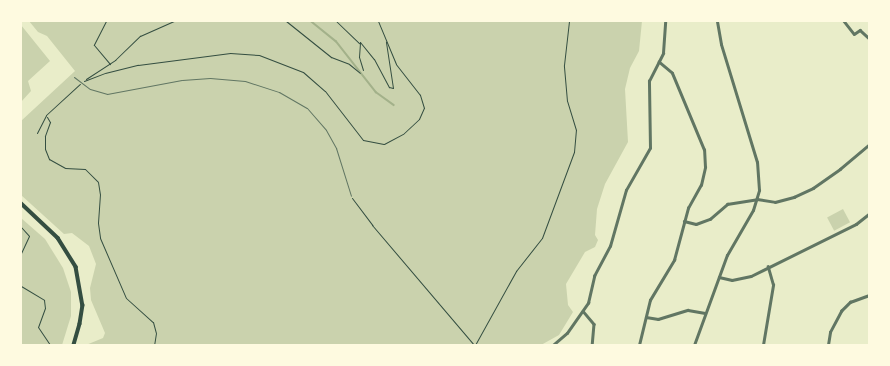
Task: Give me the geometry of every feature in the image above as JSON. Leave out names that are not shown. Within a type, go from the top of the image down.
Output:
[{"type":"main road","points":[[21,203],[58,238],[76,267],[83,305],[80,324],[74,345]]},
{"type":"street","points":[[553,345],[562,339],[584,311],[588,303],[594,276],[610,246],[627,187],[650,148],[649,81],[659,62],[664,45],[665,21]]},
{"type":"street","points":[[694,345],[727,255],[749,218],[756,199],[759,181],[757,162],[721,44],[717,21]]},
{"type":"street","points":[[844,21],[854,34],[860,30],[869,38]]},
{"type":"street","points":[[639,345],[652,294],[674,260],[684,221],[703,178],[705,156],[672,73],[659,62]]},
{"type":"street","points":[[684,221],[696,224],[710,219],[727,204],[756,199],[775,202],[813,188],[869,145]]},
{"type":"street","points":[[719,277],[739,280],[856,224],[869,214]]},
{"type":"street","points":[[763,345],[773,285],[768,267]]},
{"type":"street","points":[[828,345],[830,332],[841,311],[850,302],[869,295]]},
{"type":"street","points":[[646,317],[658,320],[688,310],[705,313]]},
{"type":"street","points":[[584,311],[594,324],[592,345]]},
{"type":"lane","points":[[74,77],[96,92],[112,94],[182,80],[222,78],[252,83],[279,92],[307,108],[326,130],[336,148],[351,196]]},
{"type":"path","points":[[106,21],[94,46],[110,64]]},
{"type":"path","points":[[37,134],[46,115],[81,83],[95,72],[110,64],[140,36],[174,21]]},
{"type":"path","points":[[286,21],[331,57],[350,64],[360,73]]},
{"type":"path","points":[[336,21],[359,43],[364,45],[374,59],[391,89],[393,86],[385,39]]},
{"type":"path","points":[[86,80],[138,65],[230,53],[259,55],[274,58],[303,72],[325,91],[363,140],[384,144],[403,134],[419,119],[424,108],[420,95],[396,64],[378,21]]},
{"type":"path","points":[[351,196],[372,226],[475,345],[516,271],[542,238],[574,152],[576,130],[567,100],[564,65],[569,21]]},
{"type":"path","points":[[359,43],[363,70]]},
{"type":"path","points":[[46,115],[50,126],[45,136],[45,150],[49,159],[55,164],[85,169],[96,180],[100,194],[98,223],[100,238],[126,298],[153,322],[156,333],[154,345]]},
{"type":"path","points":[[21,227],[29,236],[21,253]]},
{"type":"path","points":[[21,286],[44,300],[45,308],[38,327],[50,345]]},
{"type":"green space","points":[[29,21],[642,21],[639,51],[630,68],[625,89],[628,142],[605,184],[597,209],[595,235],[598,240],[595,247],[585,252],[566,284],[568,305],[573,312],[559,335],[541,345],[86,345],[103,338],[105,333],[91,300],[90,288],[96,264],[89,246],[72,233],[64,234],[21,195],[21,121],[75,71],[47,36],[38,32]]},
{"type":"green space","points":[[21,25],[50,61],[28,81],[31,91],[21,102]]},
{"type":"green space","points":[[843,209],[850,222],[834,231],[827,217]]},
{"type":"green space","points":[[21,218],[45,239],[63,268],[71,292],[71,316],[62,345],[21,345]]},
{"type":"waterway","points":[[311,21],[336,41],[376,92],[394,105]]}]
